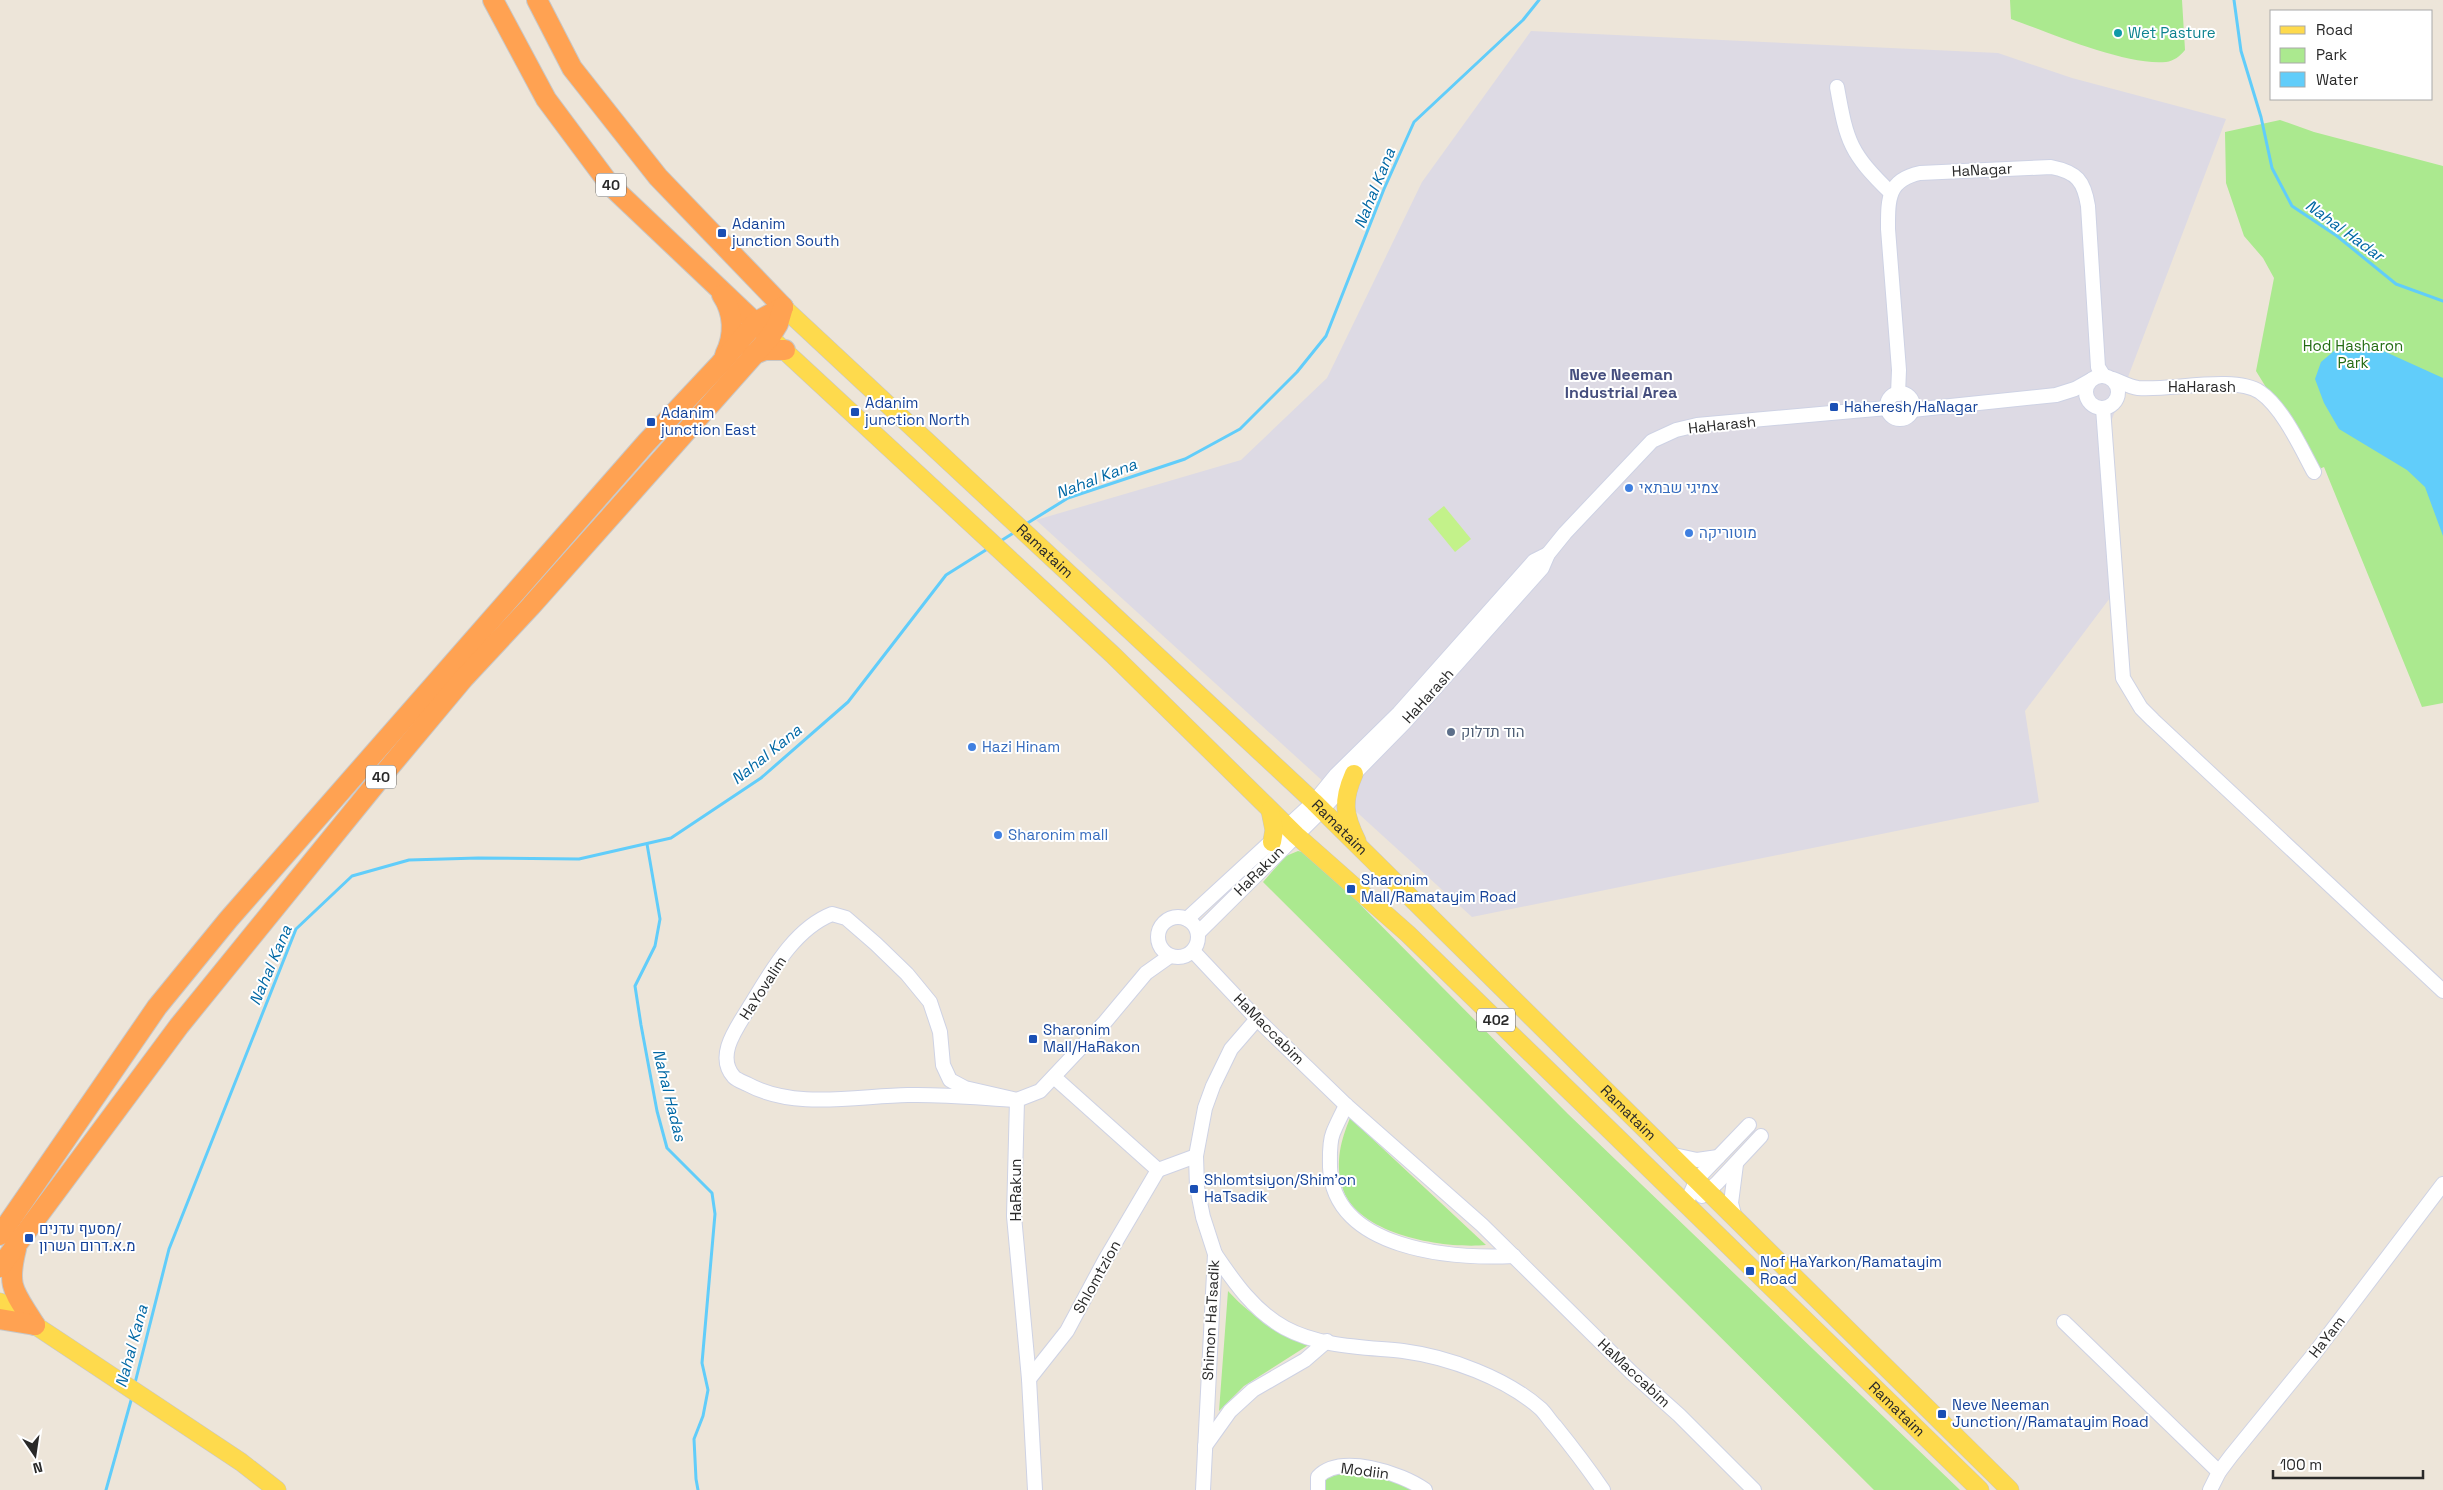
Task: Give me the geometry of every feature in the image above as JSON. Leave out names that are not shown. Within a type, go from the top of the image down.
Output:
[{"type":"highway","name":"40","points":[[9,1238],[179,1026],[463,679],[531,606],[752,355],[777,344],[610,185],[546,99],[493,0]]},
{"type":"highway","name":"40","points":[[0,1267],[9,1238],[157,1007],[228,920],[646,443],[720,364],[756,322],[783,307],[658,177],[572,68],[538,0]]},
{"type":"highway","points":[[717,287],[725,299],[732,322],[730,341],[720,364]]},
{"type":"highway","points":[[777,344],[778,324],[783,307]]},
{"type":"highway","points":[[9,1238],[10,1280],[35,1325]]},
{"type":"highway","points":[[0,1319],[35,1325]]},
{"type":"main road","name":"Ramataim","points":[[783,307],[1318,806],[1674,1155],[2002,1488]]},
{"type":"main road","name":"Ramataim","points":[[777,344],[1113,655],[1270,810],[1274,830],[1289,839],[1408,934],[1686,1204],[1965,1482],[1980,1490]]},
{"type":"main road","points":[[1354,774],[1345,797],[1345,807],[1353,833],[1363,852]]},
{"type":"main road","points":[[0,1302],[241,1462],[277,1490]]},
{"type":"street","points":[[1837,87],[1845,132],[1850,144],[1857,157],[1891,192],[1888,229],[1899,370],[1898,394]]},
{"type":"street","name":"HaNagar","points":[[1891,192],[1902,178],[1920,173],[2051,167],[2075,176],[2083,185],[2088,206],[2098,366],[2102,378]]},
{"type":"street","points":[[1912,410],[2056,395],[2102,378]]},
{"type":"street","points":[[2056,395],[2098,407],[2113,404],[2117,399],[2118,388],[2102,378]]},
{"type":"street","points":[[2098,407],[2088,401],[2085,390],[2102,378]]},
{"type":"street","name":"HaHarash","points":[[2102,378],[2137,388],[2240,386],[2260,392],[2273,404],[2288,426],[2314,472]]},
{"type":"street","name":"HaHarash","points":[[2117,399],[2137,388]]},
{"type":"street","points":[[1898,394],[1908,396],[1912,402],[1912,410],[1907,417],[1899,419],[1891,416],[1887,408],[1890,399],[1898,394]]},
{"type":"street","points":[[2098,407],[2123,678],[2141,708],[2153,720],[2443,990]]},
{"type":"street","name":"HaHarash","points":[[1318,806],[1354,774],[1405,722],[1542,568],[1548,554],[1647,446],[1668,434],[1712,423],[1887,408]]},
{"type":"street","name":"HaHarash","points":[[1318,806],[1336,775],[1404,707],[1534,561],[1548,554]]},
{"type":"street","name":"HaRakun","points":[[1198,932],[1289,839],[1318,806]]},
{"type":"street","name":"HaRakun","points":[[1187,919],[1289,839]]},
{"type":"street","name":"HaYovalim","points":[[832,914],[846,918],[876,944],[907,974],[930,1002],[940,1032],[943,1065],[950,1080],[965,1088],[1018,1100],[909,1094],[797,1099],[763,1093],[734,1078],[728,1065],[726,1048],[765,981],[800,934],[817,920],[832,914]]},
{"type":"street","points":[[1174,917],[1187,919],[1196,927],[1198,939],[1193,951],[1185,957],[1165,952],[1157,935],[1163,923],[1174,917]]},
{"type":"street","name":"HaMaccabim","points":[[1193,951],[1257,1018],[1346,1105],[1431,1178],[1514,1256],[1754,1490]]},
{"type":"street","points":[[1018,1100],[1040,1091],[1054,1077],[1165,952]]},
{"type":"street","name":"Shimon HaTsadik","points":[[1203,1490],[1215,1254],[1199,1197],[1196,1156],[1205,1108],[1213,1086],[1231,1049],[1257,1018]]},
{"type":"street","points":[[1054,1077],[1158,1170],[1196,1156]]},
{"type":"street","name":"HaRakun","points":[[1018,1100],[1014,1216],[1029,1379],[1035,1490]]},
{"type":"street","points":[[1346,1105],[1332,1134],[1330,1152],[1331,1174],[1334,1192],[1342,1207],[1356,1220],[1394,1240],[1430,1252],[1480,1258],[1514,1256]]},
{"type":"street","points":[[1703,1186],[1718,1157],[1749,1125]]},
{"type":"street","points":[[1686,1204],[1703,1186],[1736,1164],[1761,1136]]},
{"type":"street","points":[[1674,1155],[1697,1160],[1718,1157]]},
{"type":"street","points":[[1736,1164],[1731,1203],[1737,1221]]},
{"type":"street","name":"Shlomtzion","points":[[1029,1379],[1067,1331],[1105,1260],[1158,1170]]},
{"type":"street","name":"HaYam","points":[[2210,1490],[2219,1472],[2332,1331],[2443,1184]]},
{"type":"street","points":[[1215,1254],[1246,1298],[1284,1328],[1326,1341],[1354,1347],[1430,1356],[1475,1370],[1496,1381],[1542,1409],[1575,1450],[1603,1490]]},
{"type":"street","points":[[2064,1322],[2219,1472]]},
{"type":"street","points":[[1204,1447],[1230,1411],[1253,1390],[1305,1360],[1326,1341]]},
{"type":"street","name":"Modiin","points":[[1318,1490],[1318,1477],[1324,1470],[1353,1466],[1397,1475],[1425,1490]]},
{"type":"shaded area","points":[[1531,31],[1998,53],[2072,78],[2226,119],[2109,427],[2122,582],[2025,711],[2039,802],[1472,917],[1036,520],[1241,460],[1327,378],[1422,182]]},
{"type":"green space","name":"Wet Pasture","points":[[2010,0],[2182,0],[2185,50],[2177,58],[2166,62],[2149,62],[2110,54],[2011,19]]},
{"type":"green space","name":"Hod Hasharon Park","points":[[2280,120],[2314,132],[2443,166],[2443,703],[2422,707],[2324,467],[2317,470],[2256,371],[2274,278],[2263,258],[2244,236],[2226,183],[2225,132]]},
{"type":"green space","points":[[1444,506],[1471,539],[1455,552],[1428,519]]},
{"type":"green space","points":[[1298,851],[1310,854],[1568,1114],[1960,1490],[1874,1490],[1263,882],[1286,856]]},
{"type":"green space","points":[[1350,1118],[1486,1245],[1448,1244],[1425,1241],[1403,1235],[1382,1227],[1364,1216],[1350,1203],[1342,1186],[1339,1160]]},
{"type":"green space","points":[[1228,1291],[1266,1323],[1287,1335],[1310,1344],[1244,1386],[1219,1411]]},
{"type":"green space","points":[[1347,1472],[1389,1479],[1413,1490],[1324,1490],[1325,1481],[1329,1477]]},
{"type":"water","points":[[2357,344],[2379,349],[2443,378],[2443,536],[2425,487],[2407,470],[2339,429],[2324,403],[2315,379],[2321,362],[2334,351]]},
{"type":"waterway","name":"Nahal Kana","points":[[1026,524],[1068,498],[1185,459],[1240,429],[1297,372],[1326,336],[1384,189],[1414,122],[1523,20],[1539,0]]},
{"type":"waterway","name":"Nahal Hadar","points":[[2234,0],[2241,51],[2261,117],[2272,168],[2292,206],[2337,236],[2396,284],[2443,301]]},
{"type":"waterway","name":"Nahal Kana","points":[[999,542],[1015,532]]},
{"type":"waterway","name":"Nahal Kana","points":[[135,1383],[169,1249],[296,929],[352,876],[409,860],[478,858],[579,859],[671,838],[761,778],[848,702],[946,575],[989,548]]},
{"type":"waterway","name":"Nahal Hadas","points":[[647,844],[660,919],[655,946],[635,986],[641,1025],[657,1111],[667,1148],[712,1193],[715,1214],[702,1363],[708,1390],[703,1416],[694,1439],[698,1490]]},
{"type":"waterway","name":"Nahal Kana","points":[[106,1490],[132,1397]]},
{"type":"place","name":"Wet Pasture","points":[[2118,33]]},
{"type":"place","name":"Adanim junction South","points":[[722,233]]},
{"type":"place","name":"Haheresh/HaNagar","points":[[1834,407]]},
{"type":"place","name":"Adanim junction North","points":[[855,412]]},
{"type":"place","name":"Adanim junction East","points":[[651,422]]},
{"type":"place","name":"צמיגי שבתאי","points":[[1629,488]]},
{"type":"place","name":"מוטוריקה","points":[[1689,533]]},
{"type":"place","name":"הוד תדלוק","points":[[1451,732]]},
{"type":"place","name":"Hazi Hinam","points":[[972,747]]},
{"type":"place","name":"Sharonim mall","points":[[998,835]]},
{"type":"place","name":"Sharonim Mall/Ramatayim Road","points":[[1351,889]]},
{"type":"place","name":"Sharonim Mall/HaRakon","points":[[1033,1039]]},
{"type":"place","name":"Shlomtsiyon/Shim'on HaTsadik","points":[[1194,1189]]},
{"type":"place","name":"מסעף עדנים/ מ.א.דרום השרון","points":[[29,1238]]},
{"type":"place","name":"Nof HaYarkon/Ramatayim Road","points":[[1750,1271]]},
{"type":"place","name":"Neve Neeman Junction//Ramatayim Road","points":[[1942,1414]]},
{"type":"district","name":"Neve Neeman Industrial Area","points":[[1621,383]]}]
